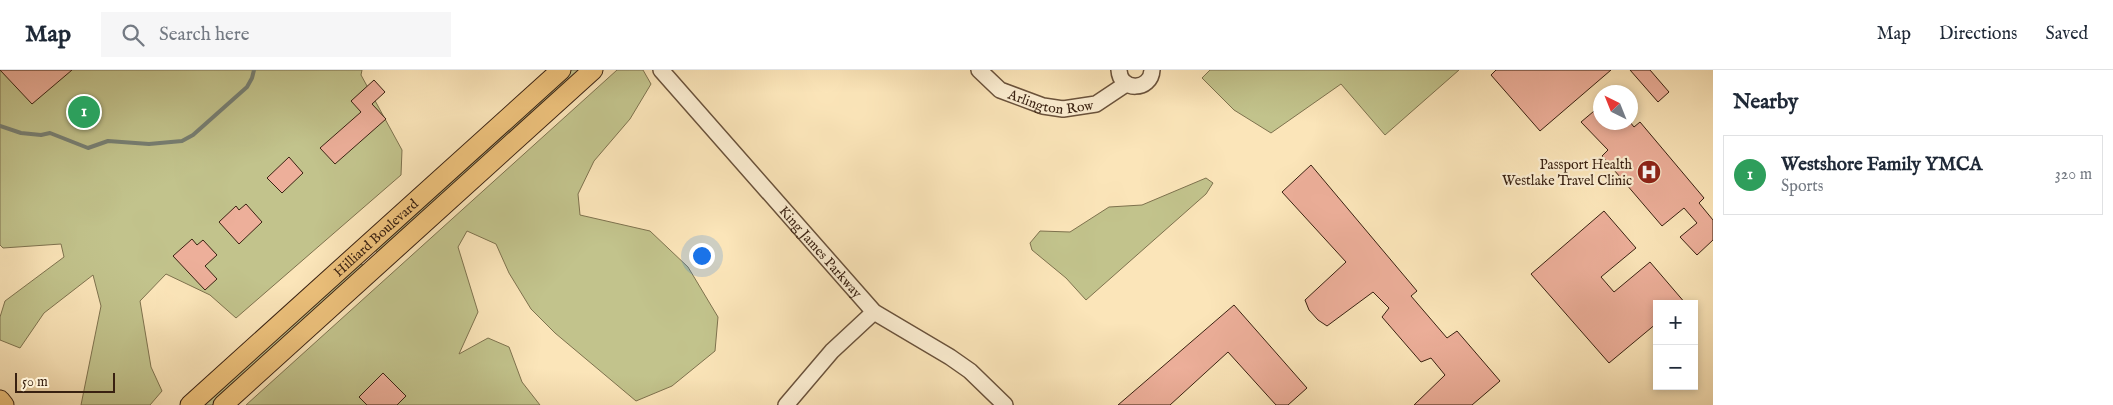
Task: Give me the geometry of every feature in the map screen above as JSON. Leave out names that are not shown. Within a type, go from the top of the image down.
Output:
[{"type":"main road","name":"Hilliard Boulevard","points":[[190,405],[560,70]]},
{"type":"main road","name":"Hilliard Boulevard","points":[[223,405],[593,70]]},
{"type":"main road","points":[[0,400],[4,405]]},
{"type":"street","name":"King James Parkway","points":[[661,70],[874,312],[970,371],[1005,405]]},
{"type":"street","name":"Arlington Row","points":[[979,70],[1000,90],[1043,106],[1063,109],[1096,104],[1126,84],[1136,87],[1145,84],[1150,80],[1152,70]]},
{"type":"street","points":[[1119,70],[1119,75],[1126,84]]},
{"type":"street","points":[[786,405],[832,351],[874,312]]},
{"type":"green space","points":[[0,70],[362,70],[361,75],[402,150],[401,175],[236,318],[210,295],[166,274],[140,301],[151,367],[162,391],[150,405],[81,405],[101,306],[93,275],[44,313],[20,348],[0,340],[0,317],[5,301],[64,257],[61,244],[3,248],[0,245]]},
{"type":"green space","points":[[571,70],[583,70],[379,253],[375,250],[376,246]]},
{"type":"green space","points":[[617,70],[643,70],[651,84],[630,119],[594,161],[578,194],[580,215],[650,231],[688,267],[718,317],[715,351],[672,386],[636,401],[555,333],[531,309],[509,273],[496,244],[467,231],[458,247],[478,312],[459,354],[488,338],[509,347],[522,382],[540,405],[246,405]]},
{"type":"green space","points":[[1210,70],[1459,70],[1385,135],[1341,84],[1271,133],[1234,110],[1202,78]]},
{"type":"green space","points":[[1206,178],[1213,183],[1206,194],[1086,300],[1066,278],[1032,250],[1030,243],[1040,231],[1070,232],[1109,207],[1142,205]]},
{"type":"green space","points":[[359,263],[364,268],[212,405],[200,405]]},
{"type":"building","points":[[0,70],[72,70],[32,104]]},
{"type":"building","points":[[1496,70],[1611,70],[1540,131],[1491,75]]},
{"type":"building","points":[[1630,70],[1650,70],[1669,92],[1658,102]]},
{"type":"building","points":[[374,80],[385,92],[372,104],[386,119],[335,164],[320,148],[361,112],[351,101]]},
{"type":"building","points":[[1593,112],[1593,130],[1638,130],[1638,124],[1640,122],[1704,198],[1699,203],[1713,220],[1713,240],[1697,255],[1680,237],[1697,223],[1684,208],[1662,226],[1602,156],[1608,150],[1581,122]]},
{"type":"building","points":[[289,157],[303,173],[282,193],[267,178]]},
{"type":"building","points":[[1311,165],[1417,291],[1411,296],[1447,338],[1457,331],[1500,381],[1472,405],[1414,405],[1445,375],[1431,358],[1421,362],[1382,317],[1389,308],[1373,292],[1327,326],[1309,310],[1305,300],[1346,262],[1282,192]]},
{"type":"building","points":[[246,204],[262,222],[239,244],[219,222],[236,206],[239,210]]},
{"type":"building","points":[[1604,211],[1636,248],[1601,277],[1614,292],[1650,262],[1683,300],[1653,300],[1653,326],[1609,363],[1531,274]]},
{"type":"building","points":[[192,239],[197,245],[203,240],[217,255],[205,266],[217,279],[205,290],[173,256]]},
{"type":"building","points":[[1234,305],[1307,388],[1288,405],[1276,405],[1228,352],[1170,405],[1118,405]]},
{"type":"building","points":[[383,373],[406,396],[397,405],[367,405],[359,397]]},
{"type":"waterway","points":[[0,126],[21,133],[41,135],[50,133],[88,148],[108,141],[149,144],[182,141],[193,135],[247,87],[254,70]]},
{"type":"place","name":"Westshore Family YMCA","points":[[84,112]]},
{"type":"place","name":"Passport Health Westlake Travel Clinic","points":[[1649,172]]}]
